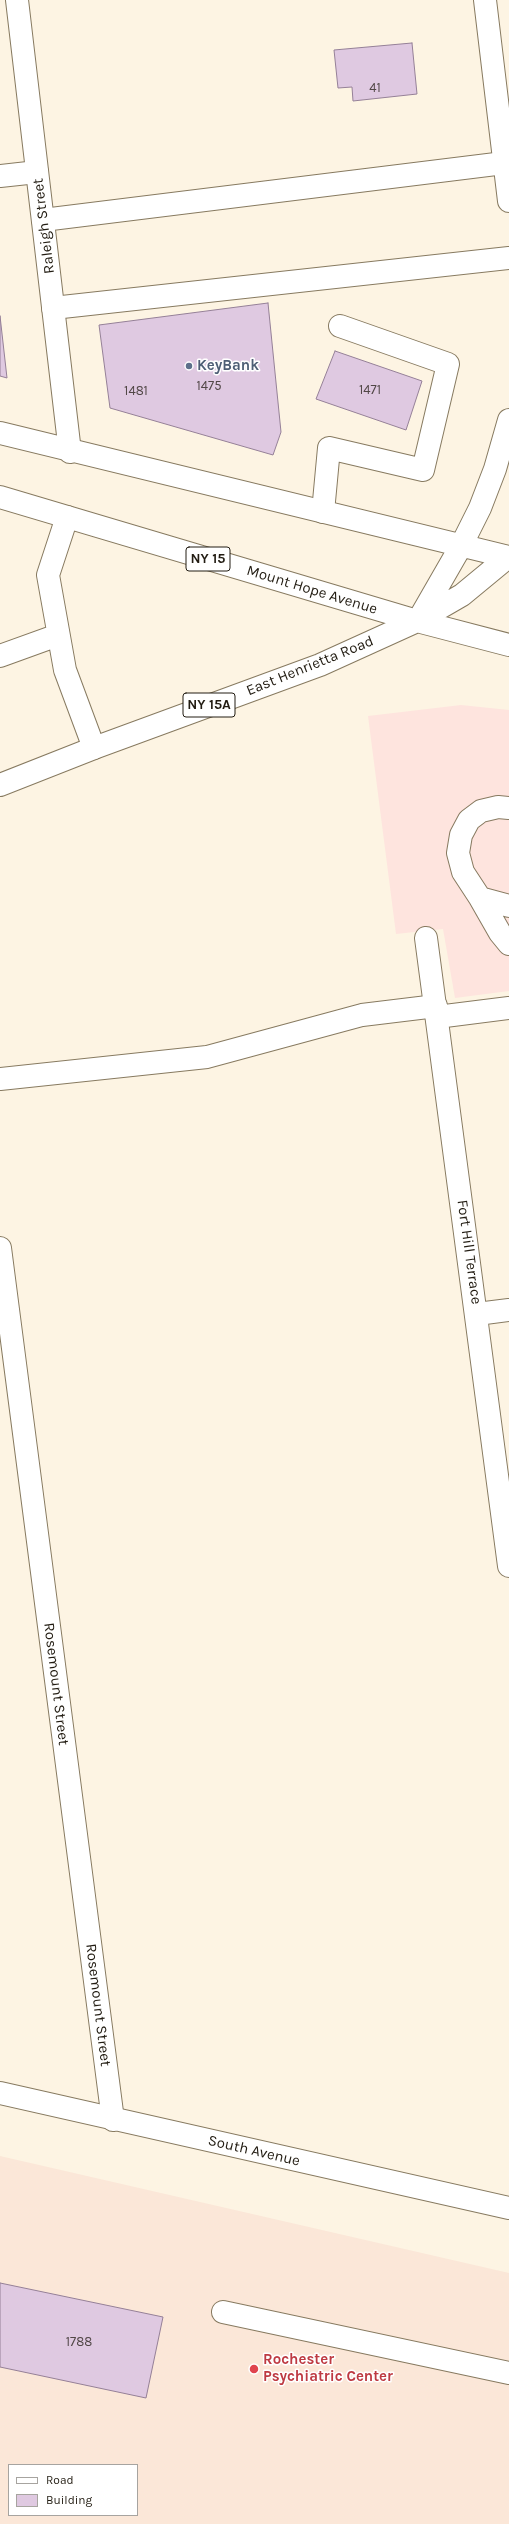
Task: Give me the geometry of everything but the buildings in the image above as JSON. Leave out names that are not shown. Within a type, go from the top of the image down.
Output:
[{"type":"street","name":"Raleigh Street","points":[[16,0],[70,452]]},
{"type":"street","points":[[485,0],[509,201]]},
{"type":"street","points":[[43,220],[504,163]]},
{"type":"street","points":[[0,176],[37,172]]},
{"type":"street","points":[[54,308],[509,258]]},
{"type":"street","points":[[323,512],[329,448],[423,470],[448,364],[340,326]]},
{"type":"street","points":[[417,621],[461,546],[480,508],[495,469],[509,420]]},
{"type":"street","points":[[0,433],[70,452],[461,546],[509,556]]},
{"type":"street","name":"Mount Hope Avenue","points":[[0,497],[417,621],[509,645]]},
{"type":"street","points":[[67,517],[48,575],[65,670],[94,748]]},
{"type":"street","name":"East Henrietta Road","points":[[0,785],[94,748],[320,665],[417,621],[462,595],[509,556]]},
{"type":"street","points":[[0,656],[58,635]]},
{"type":"street","points":[[509,808],[498,807],[481,811],[469,820],[461,835],[458,853],[463,872],[471,887],[480,898],[500,933],[509,944]]},
{"type":"street","points":[[480,898],[509,906]]},
{"type":"street","name":"Fort Hill Terrace","points":[[426,938],[477,1314],[509,1566]]},
{"type":"street","points":[[0,1079],[207,1057],[362,1015],[509,1008]]},
{"type":"street","name":"Rosemount Street","points":[[0,1248],[113,2120]]},
{"type":"street","points":[[477,1314],[509,1310]]},
{"type":"street","name":"South Avenue","points":[[0,2093],[113,2120],[509,2208]]},
{"type":"street","points":[[223,2312],[509,2373]]},
{"type":"shaded area","points":[[461,705],[509,710],[509,991],[455,998],[443,929],[396,934],[368,716]]},
{"type":"shaded area","name":"Rochester Psychiatric Center","points":[[0,2156],[509,2273],[509,2524],[0,2524]]},
{"type":"place","name":"KeyBank","points":[[189,366]]},
{"type":"place","name":"Rochester Psychiatric Center","points":[[254,2369]]}]
